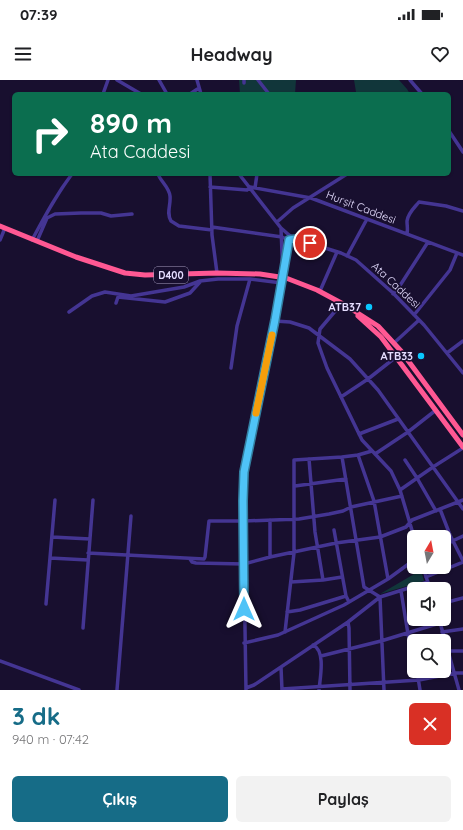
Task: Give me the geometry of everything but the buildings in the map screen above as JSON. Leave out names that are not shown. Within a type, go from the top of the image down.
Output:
[{"type":"highway","name":"D400","points":[[2,227],[76,257],[125,272],[145,275],[244,273],[320,291],[344,304],[378,326],[401,351],[463,435]]},
{"type":"highway","name":"D400","points":[[344,304],[381,337],[463,448]]},
{"type":"street","points":[[104,92],[108,80]]},
{"type":"street","points":[[118,80],[138,92]]},
{"type":"street","points":[[159,80],[166,92]]},
{"type":"street","points":[[197,80],[200,92]]},
{"type":"street","points":[[258,80],[267,92]]},
{"type":"street","points":[[410,80],[420,92]]},
{"type":"street","points":[[193,92],[199,88]]},
{"type":"street","points":[[451,135],[463,152]]},
{"type":"street","points":[[34,241],[43,218],[71,176]]},
{"type":"street","points":[[159,176],[170,195],[168,214],[171,221],[179,226],[212,228],[289,237]]},
{"type":"street","points":[[210,176],[212,228],[217,273]]},
{"type":"street","points":[[241,176],[289,237]]},
{"type":"street","points":[[255,188],[257,176]]},
{"type":"street","points":[[276,222],[293,208],[344,176]]},
{"type":"street","name":"Hurşit Caddesi","points":[[210,187],[247,190],[250,188],[255,188],[311,198],[463,255]]},
{"type":"street","points":[[407,234],[408,216],[419,202],[446,206],[463,211]]},
{"type":"street","points":[[34,241],[48,218],[55,214],[101,213],[111,216],[132,214]]},
{"type":"street","points":[[347,256],[367,219]]},
{"type":"street","points":[[0,240],[2,227]]},
{"type":"street","points":[[281,228],[283,270]]},
{"type":"street","points":[[289,237],[275,320],[246,462],[244,490],[244,643],[246,689],[348,622],[380,597],[407,589]]},
{"type":"street","name":"Ata Caddesi","points":[[289,237],[356,260],[419,320],[463,373]]},
{"type":"street","points":[[393,294],[428,242]]},
{"type":"street","points":[[320,291],[336,252]]},
{"type":"street","points":[[414,315],[450,270],[457,253]]},
{"type":"street","points":[[69,312],[92,296],[105,292],[130,296],[184,287],[200,281],[218,279],[282,281]]},
{"type":"street","points":[[231,368],[237,326],[250,279]]},
{"type":"street","points":[[116,303],[118,297],[165,302],[190,293],[200,281]]},
{"type":"street","points":[[344,304],[320,329],[318,343],[327,368],[362,440],[391,471],[400,490],[412,530]]},
{"type":"street","points":[[275,320],[304,326],[319,334],[350,359],[378,390],[463,509]]},
{"type":"street","points":[[394,343],[419,320]]},
{"type":"street","points":[[447,353],[463,341]]},
{"type":"street","points":[[341,397],[368,379],[396,357]]},
{"type":"street","points":[[375,454],[408,432],[436,410]]},
{"type":"street","points":[[359,434],[398,419]]},
{"type":"street","points":[[400,490],[463,448]]},
{"type":"street","points":[[285,632],[294,553],[294,460],[309,458],[342,458],[372,451]]},
{"type":"street","points":[[358,455],[374,501],[388,579]]},
{"type":"street","points":[[309,458],[313,517],[323,580]]},
{"type":"street","points":[[342,458],[364,587],[380,597]]},
{"type":"street","points":[[405,460],[438,510],[463,561],[426,577]]},
{"type":"street","points":[[294,486],[346,479]]},
{"type":"street","points":[[88,553],[204,559],[206,557],[209,521],[270,520],[313,517],[343,511],[351,507],[374,501],[402,496]]},
{"type":"street","points":[[46,604],[55,500]]},
{"type":"street","points":[[83,628],[93,500]]},
{"type":"street","points":[[190,559],[192,562],[196,563],[244,564],[336,543],[380,537],[406,527],[412,520],[463,500]]},
{"type":"street","points":[[116,690],[131,516]]},
{"type":"street","points":[[270,520],[270,557]]},
{"type":"street","points":[[334,530],[342,577],[346,596],[349,602]]},
{"type":"street","points":[[453,540],[463,536]]},
{"type":"street","points":[[52,537],[90,539]]},
{"type":"street","points":[[50,558],[88,560]]},
{"type":"street","points":[[244,643],[285,632],[349,602],[388,579],[407,565]]},
{"type":"street","points":[[425,574],[428,582]]},
{"type":"street","points":[[291,582],[342,577]]},
{"type":"street","points":[[401,591],[408,634],[427,626]]},
{"type":"street","points":[[287,612],[300,610],[346,596]]},
{"type":"street","points":[[380,597],[384,690]]},
{"type":"street","points":[[451,601],[463,598]]},
{"type":"street","points":[[348,622],[350,649],[350,690]]},
{"type":"street","points":[[440,626],[442,632],[463,629]]},
{"type":"street","points":[[321,656],[407,634]]},
{"type":"street","points":[[313,645],[318,648],[321,656],[319,688]]},
{"type":"street","points":[[451,651],[463,651]]},
{"type":"street","points":[[451,660],[459,690]]},
{"type":"street","points":[[0,661],[79,690]]},
{"type":"street","points":[[281,667],[282,690],[419,680],[455,673],[463,673]]},
{"type":"street","points":[[419,680],[420,690]]},
{"type":"green space","points":[[239,80],[296,80],[295,92],[240,92]]},
{"type":"green space","points":[[354,80],[399,80],[409,92],[356,92]]},
{"type":"green space","points":[[414,574],[422,574],[424,581],[407,582],[407,586],[380,594]]},
{"type":"slow traffic","points":[[256,413],[272,335]]},
{"type":"place","name":"ATB37","points":[[369,307]]},
{"type":"place","name":"ATB33","points":[[421,356]]},
{"type":"route","points":[[244,609],[244,472],[282,284],[283,270],[289,240],[296,239],[310,243]]}]
